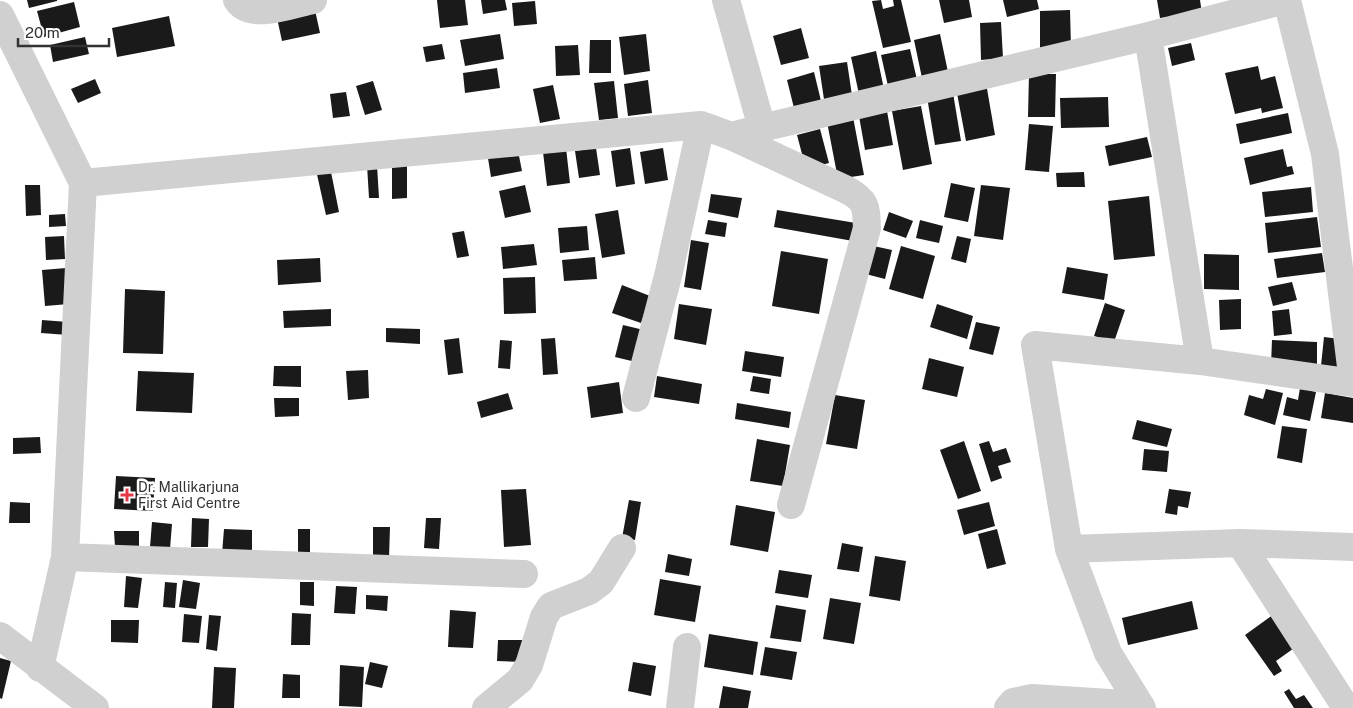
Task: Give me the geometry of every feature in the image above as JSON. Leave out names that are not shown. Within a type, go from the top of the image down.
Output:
[{"type":"street","points":[[238,0],[240,5],[258,12],[313,0]]},
{"type":"street","points":[[726,0],[762,128]]},
{"type":"street","points":[[731,136],[1148,36],[1286,0],[1325,154],[1353,383],[1200,361],[1035,345],[1069,549],[1108,653],[1141,706]]},
{"type":"street","points":[[0,15],[83,183],[66,557],[40,668]]},
{"type":"street","points":[[1148,36],[1200,361]]},
{"type":"street","points":[[83,183],[701,125],[731,136],[859,196],[866,207],[867,228],[791,505]]},
{"type":"street","points":[[636,398],[669,272],[701,125]]},
{"type":"street","points":[[1069,549],[1240,543],[1353,547]]},
{"type":"street","points":[[1240,543],[1345,706],[1353,706]]},
{"type":"street","points":[[486,708],[520,680],[529,665],[544,617],[551,606],[589,591],[601,582],[622,548]]},
{"type":"street","points":[[66,557],[524,574]]},
{"type":"street","points":[[0,636],[95,708]]},
{"type":"street","points":[[680,708],[687,647]]},
{"type":"street","points":[[1008,708],[1013,702],[1032,698],[1141,706]]},
{"type":"building","points":[[27,0],[57,0],[57,1],[29,8]]},
{"type":"building","points":[[437,0],[465,0],[468,25],[440,28]]},
{"type":"building","points":[[481,0],[505,0],[507,10],[483,14]]},
{"type":"building","points":[[881,0],[883,9],[894,6],[893,0],[901,0],[911,42],[883,48],[872,1]]},
{"type":"building","points":[[939,0],[969,0],[972,17],[944,23]]},
{"type":"building","points":[[1003,0],[1037,0],[1039,9],[1007,17]]},
{"type":"building","points":[[1157,0],[1200,0],[1202,13],[1160,18]]},
{"type":"building","points":[[535,1],[537,24],[514,26],[512,3]]},
{"type":"building","points":[[74,2],[80,27],[44,37],[37,11]]},
{"type":"building","points":[[315,10],[320,33],[282,41],[277,18]]},
{"type":"building","points":[[1070,10],[1071,47],[1040,48],[1040,11]]},
{"type":"building","points":[[169,16],[175,46],[117,57],[112,28]]},
{"type":"building","points":[[1001,22],[1003,58],[981,60],[980,23]]},
{"type":"building","points":[[801,28],[809,58],[781,65],[773,36]]},
{"type":"building","points":[[500,34],[504,59],[465,66],[460,40]]},
{"type":"building","points":[[646,34],[650,71],[624,75],[619,37]]},
{"type":"building","points":[[940,34],[948,72],[922,78],[914,40]]},
{"type":"building","points":[[85,37],[89,54],[53,62],[50,45]]},
{"type":"building","points":[[590,40],[611,40],[611,73],[589,73]]},
{"type":"building","points":[[1191,43],[1195,60],[1172,66],[1168,48]]},
{"type":"building","points":[[442,44],[445,59],[426,62],[423,47]]},
{"type":"building","points":[[578,45],[580,75],[556,76],[555,46]]},
{"type":"building","points":[[910,49],[917,80],[888,86],[881,55]]},
{"type":"building","points":[[876,51],[885,94],[860,99],[851,57]]},
{"type":"building","points":[[847,62],[853,102],[825,106],[819,66]]},
{"type":"building","points":[[1258,66],[1261,80],[1275,76],[1283,108],[1262,113],[1261,108],[1235,114],[1225,73]]},
{"type":"building","points":[[497,68],[500,88],[465,93],[463,73]]},
{"type":"building","points":[[814,72],[821,101],[794,108],[787,80]]},
{"type":"building","points":[[1029,74],[1056,74],[1055,117],[1028,117]]},
{"type":"building","points":[[95,79],[101,93],[78,103],[71,89]]},
{"type":"building","points":[[648,80],[652,113],[628,116],[624,84]]},
{"type":"building","points":[[373,81],[382,110],[365,115],[356,86]]},
{"type":"building","points":[[614,81],[618,118],[599,120],[594,83]]},
{"type":"building","points":[[986,83],[995,135],[966,141],[956,88]]},
{"type":"building","points":[[553,85],[560,119],[540,123],[533,89]]},
{"type":"building","points":[[346,92],[350,116],[333,118],[330,94]]},
{"type":"building","points":[[953,93],[961,141],[935,145],[927,97]]},
{"type":"building","points":[[1108,97],[1109,127],[1061,128],[1060,98]]},
{"type":"building","points":[[921,106],[932,164],[903,170],[892,111]]},
{"type":"building","points":[[887,111],[893,145],[865,150],[859,116]]},
{"type":"building","points":[[1288,113],[1292,133],[1240,144],[1236,124]]},
{"type":"building","points":[[853,117],[864,175],[838,179],[827,122]]},
{"type":"building","points":[[1029,124],[1053,126],[1049,172],[1025,170]]},
{"type":"building","points":[[820,129],[829,163],[806,169],[797,135]]},
{"type":"building","points":[[1147,137],[1152,157],[1109,166],[1105,146]]},
{"type":"building","points":[[517,146],[522,171],[491,177],[487,152]]},
{"type":"building","points":[[566,148],[570,183],[547,186],[543,152]]},
{"type":"building","points":[[596,148],[600,175],[579,178],[575,151]]},
{"type":"building","points":[[630,148],[635,184],[616,187],[611,151]]},
{"type":"building","points":[[663,148],[668,180],[645,184],[640,152]]},
{"type":"building","points":[[1283,149],[1287,167],[1292,166],[1294,174],[1250,185],[1244,158]]},
{"type":"building","points":[[367,165],[377,165],[379,198],[369,198]]},
{"type":"building","points":[[407,166],[407,198],[392,199],[392,167]]},
{"type":"building","points":[[330,167],[339,212],[326,215],[316,170]]},
{"type":"building","points":[[1084,172],[1085,187],[1057,187],[1056,173]]},
{"type":"building","points":[[951,183],[975,188],[968,222],[944,217]]},
{"type":"building","points":[[25,185],[40,185],[41,215],[26,216]]},
{"type":"building","points":[[525,185],[531,212],[505,218],[499,191]]},
{"type":"building","points":[[981,185],[1010,188],[1003,240],[974,236]]},
{"type":"building","points":[[1311,187],[1313,212],[1265,217],[1262,192]]},
{"type":"building","points":[[711,194],[742,198],[738,218],[708,212]]},
{"type":"building","points":[[1149,196],[1155,256],[1114,260],[1108,201]]},
{"type":"building","points":[[618,210],[625,254],[602,258],[595,214]]},
{"type":"building","points":[[777,210],[856,223],[853,241],[774,227]]},
{"type":"building","points":[[889,212],[913,221],[906,238],[883,230]]},
{"type":"building","points":[[65,214],[66,226],[49,227],[49,215]]},
{"type":"building","points":[[1317,217],[1321,247],[1268,253],[1265,223]]},
{"type":"building","points":[[708,220],[727,223],[725,237],[705,234]]},
{"type":"building","points":[[920,220],[943,226],[939,243],[916,238]]},
{"type":"building","points":[[587,226],[589,250],[560,253],[558,228]]},
{"type":"building","points":[[464,231],[469,256],[457,258],[452,233]]},
{"type":"building","points":[[64,236],[65,259],[46,260],[45,237]]},
{"type":"building","points":[[957,236],[971,239],[966,263],[951,259]]},
{"type":"building","points":[[691,240],[709,243],[701,290],[684,287]]},
{"type":"building","points":[[534,244],[537,265],[503,269],[501,247]]},
{"type":"building","points":[[869,245],[892,250],[885,279],[862,273]]},
{"type":"building","points":[[901,246],[935,256],[923,299],[889,289]]},
{"type":"building","points":[[781,251],[828,259],[819,314],[772,306]]},
{"type":"building","points":[[1322,253],[1325,272],[1277,278],[1274,259]]},
{"type":"building","points":[[1204,254],[1239,255],[1239,290],[1204,289]]},
{"type":"building","points":[[595,257],[597,279],[564,281],[562,260]]},
{"type":"building","points":[[320,258],[321,282],[278,285],[277,260]]},
{"type":"building","points":[[1067,267],[1108,274],[1104,300],[1062,293]]},
{"type":"building","points":[[66,268],[69,304],[45,306],[42,270]]},
{"type":"building","points":[[535,277],[536,313],[504,314],[503,278]]},
{"type":"building","points":[[1292,282],[1297,300],[1273,306],[1268,287]]},
{"type":"building","points":[[622,285],[650,296],[641,323],[612,313]]},
{"type":"building","points":[[125,289],[165,291],[163,354],[123,353]]},
{"type":"building","points":[[1241,299],[1241,329],[1220,330],[1219,300]]},
{"type":"building","points":[[1105,303],[1125,310],[1114,342],[1094,336]]},
{"type":"building","points":[[679,304],[712,309],[706,345],[674,339]]},
{"type":"building","points":[[937,304],[973,316],[967,339],[930,327]]},
{"type":"building","points":[[331,309],[331,326],[284,328],[283,311]]},
{"type":"building","points":[[1289,309],[1292,334],[1274,336],[1272,311]]},
{"type":"building","points":[[42,320],[68,322],[68,335],[41,333]]},
{"type":"building","points":[[976,322],[1000,327],[993,355],[969,349]]},
{"type":"building","points":[[623,325],[648,331],[640,363],[615,357]]},
{"type":"building","points":[[386,328],[420,329],[420,344],[386,342]]},
{"type":"building","points":[[1324,337],[1340,339],[1336,376],[1320,375]]},
{"type":"building","points":[[459,338],[463,373],[448,375],[444,340]]},
{"type":"building","points":[[555,338],[558,374],[543,375],[541,339]]},
{"type":"building","points":[[500,340],[512,341],[510,369],[498,368]]},
{"type":"building","points":[[1272,340],[1317,342],[1317,366],[1271,365]]},
{"type":"building","points":[[745,351],[784,357],[781,377],[742,371]]},
{"type":"building","points":[[929,358],[964,367],[957,397],[922,389]]},
{"type":"building","points":[[274,366],[301,366],[301,387],[273,386]]},
{"type":"building","points":[[368,370],[369,398],[348,400],[346,371]]},
{"type":"building","points":[[138,371],[194,373],[192,413],[136,411]]},
{"type":"building","points":[[657,376],[702,384],[699,404],[654,397]]},
{"type":"building","points":[[753,376],[771,379],[769,394],[750,391]]},
{"type":"building","points":[[619,382],[623,413],[591,418],[587,387]]},
{"type":"building","points":[[1300,388],[1316,392],[1310,421],[1283,415],[1287,397],[1298,400]]},
{"type":"building","points":[[1266,389],[1283,393],[1275,425],[1244,415],[1249,395],[1263,399]]},
{"type":"building","points":[[508,393],[513,409],[481,418],[477,402]]},
{"type":"building","points":[[1325,393],[1353,398],[1353,423],[1321,418]]},
{"type":"building","points":[[835,395],[865,400],[857,449],[826,444]]},
{"type":"building","points":[[274,398],[299,398],[299,416],[275,417]]},
{"type":"building","points":[[737,403],[791,412],[789,428],[735,419]]},
{"type":"building","points":[[1137,420],[1172,429],[1167,447],[1132,439]]},
{"type":"building","points":[[1282,426],[1307,429],[1302,463],[1277,458]]},
{"type":"building","points":[[40,437],[41,453],[13,454],[13,438]]},
{"type":"building","points":[[757,439],[790,445],[783,486],[750,481]]},
{"type":"building","points":[[964,441],[981,491],[958,499],[940,450]]},
{"type":"building","points":[[989,441],[993,452],[1006,448],[1011,462],[998,466],[1002,478],[991,482],[979,444]]},
{"type":"building","points":[[1144,449],[1169,451],[1167,472],[1142,470]]},
{"type":"building","points":[[116,476],[155,478],[153,511],[114,509]]},
{"type":"building","points":[[526,489],[531,545],[504,547],[501,490]]},
{"type":"building","points":[[1169,489],[1191,492],[1188,508],[1178,506],[1177,515],[1165,513]]},
{"type":"building","points":[[629,500],[641,502],[635,540],[622,538]]},
{"type":"building","points":[[10,502],[30,503],[30,523],[9,523]]},
{"type":"building","points":[[989,502],[995,526],[964,535],[957,510]]},
{"type":"building","points":[[736,505],[775,512],[768,552],[730,545]]},
{"type":"building","points":[[192,518],[209,519],[208,547],[191,547]]},
{"type":"building","points":[[426,518],[441,518],[439,549],[424,548]]},
{"type":"building","points":[[152,522],[172,524],[170,549],[150,547]]},
{"type":"building","points":[[373,527],[390,527],[389,558],[373,558]]},
{"type":"building","points":[[224,529],[252,530],[252,556],[222,554]]},
{"type":"building","points":[[298,529],[310,529],[310,556],[298,556]]},
{"type":"building","points":[[997,529],[1006,564],[987,569],[978,534]]},
{"type":"building","points":[[114,531],[139,531],[139,547],[115,547]]},
{"type":"building","points":[[842,543],[863,547],[859,572],[837,569]]},
{"type":"building","points":[[668,554],[692,559],[689,576],[665,572]]},
{"type":"building","points":[[875,556],[906,561],[900,601],[869,596]]},
{"type":"building","points":[[779,570],[812,575],[808,598],[775,593]]},
{"type":"building","points":[[126,576],[142,578],[138,608],[124,607]]},
{"type":"building","points":[[660,579],[701,586],[695,622],[654,615]]},
{"type":"building","points":[[183,580],[200,583],[196,609],[179,607]]},
{"type":"building","points":[[165,582],[177,583],[175,608],[163,607]]},
{"type":"building","points":[[300,582],[314,582],[314,606],[300,605]]},
{"type":"building","points":[[336,586],[357,587],[355,614],[334,613]]},
{"type":"building","points":[[366,595],[388,596],[387,611],[366,609]]},
{"type":"building","points":[[830,598],[861,603],[854,644],[823,639]]},
{"type":"building","points":[[1192,601],[1198,629],[1128,645],[1122,618]]},
{"type":"building","points":[[776,605],[806,610],[801,642],[770,638]]},
{"type":"building","points":[[450,610],[476,612],[473,648],[448,647]]},
{"type":"building","points":[[292,613],[311,614],[310,645],[291,645]]},
{"type":"building","points":[[184,614],[202,616],[199,643],[182,642]]},
{"type":"building","points":[[1274,614],[1297,646],[1276,661],[1282,671],[1274,676],[1245,635]]},
{"type":"building","points":[[209,615],[221,616],[217,651],[206,649]]},
{"type":"building","points":[[111,620],[139,620],[138,643],[111,642]]},
{"type":"building","points":[[709,634],[758,642],[753,675],[704,667]]},
{"type":"building","points":[[498,640],[525,640],[525,662],[497,661]]},
{"type":"building","points":[[765,647],[797,652],[792,680],[760,675]]},
{"type":"building","points":[[0,658],[11,661],[2,699],[0,698]]},
{"type":"building","points":[[370,662],[388,666],[382,688],[365,684]]},
{"type":"building","points":[[633,662],[656,666],[651,696],[628,691]]},
{"type":"building","points":[[340,665],[364,667],[362,707],[339,706]]},
{"type":"building","points":[[214,667],[236,668],[234,708],[212,708]]},
{"type":"building","points":[[283,674],[300,675],[300,698],[282,698]]},
{"type":"building","points":[[723,686],[751,691],[748,708],[719,708]]},
{"type":"building","points":[[1289,689],[1296,699],[1304,695],[1313,708],[1294,708],[1284,692]]},
{"type":"place","name":"Dr. Mallikarjuna First Aid Centre","points":[[127,495]]}]
